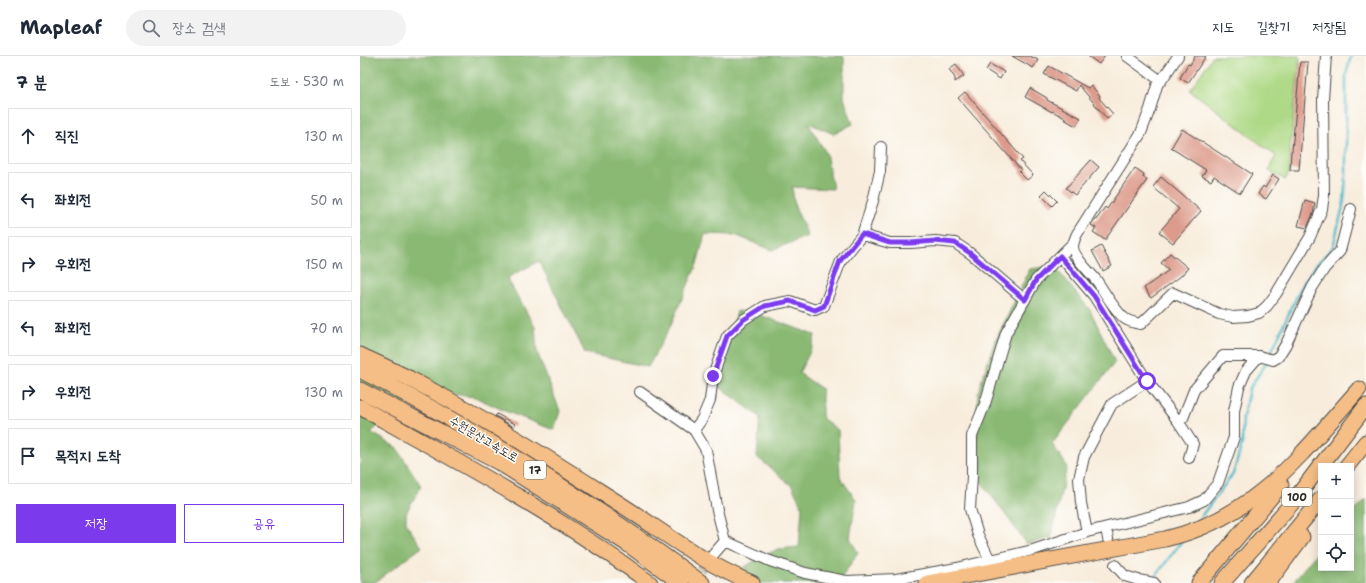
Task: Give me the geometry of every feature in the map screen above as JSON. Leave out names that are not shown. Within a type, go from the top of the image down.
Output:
[{"type":"highway","points":[[360,355],[412,380],[498,428],[622,505],[701,558],[726,572],[752,583]]},
{"type":"highway","name":"수원문산고속도로","points":[[360,370],[411,396],[550,479],[588,503],[702,583]]},
{"type":"highway","points":[[927,583],[1159,540],[1199,529],[1226,516],[1257,496],[1287,469],[1363,384]]},
{"type":"highway","points":[[1199,583],[1256,516],[1363,384]]},
{"type":"highway","name":"수원문산고속도로","points":[[360,390],[500,463],[626,543],[681,583]]},
{"type":"highway","name":"100","points":[[1222,583],[1293,502],[1366,406]]},
{"type":"highway","points":[[360,407],[474,471],[554,519],[632,570],[649,583]]},
{"type":"highway","points":[[1349,463],[1366,443]]},
{"type":"highway","points":[[1353,463],[1366,443]]},
{"type":"highway","name":"100","points":[[1252,583],[1318,503]]},
{"type":"highway","points":[[1268,583],[1318,513]]},
{"type":"street","points":[[1127,56],[1161,81],[1178,56]]},
{"type":"street","points":[[1159,79],[1141,133],[1077,234],[1073,250],[1096,279],[1116,309],[1125,318],[1134,323],[1141,324],[1173,293],[1219,314],[1233,317],[1248,316],[1259,313],[1267,306],[1288,276],[1310,237],[1322,209],[1324,195],[1323,99],[1326,56]]},
{"type":"street","points":[[694,430],[702,419],[710,400],[713,376],[727,336],[743,320],[765,306],[790,301],[815,310],[824,306],[840,261],[862,234],[873,201],[880,171],[881,148]]},
{"type":"street","points":[[1178,421],[1183,418],[1194,390],[1223,356],[1261,356],[1273,360],[1278,357],[1286,344],[1312,288],[1324,269],[1340,251],[1351,210]]},
{"type":"street","points":[[862,234],[890,243],[935,241],[955,243],[970,253],[1025,300]]},
{"type":"street","points":[[990,560],[978,534],[970,509],[972,436],[985,404],[1006,333],[1036,280],[1074,242]]},
{"type":"street","points":[[1060,256],[1094,296],[1147,381],[1178,421],[1193,444],[1188,458]]},
{"type":"street","points":[[725,541],[770,561],[805,573],[846,581],[896,579],[957,568],[1033,550],[1087,532],[1189,507],[1204,500],[1218,483],[1234,438],[1234,412],[1239,387],[1246,372],[1261,356]]},
{"type":"street","points":[[1087,532],[1081,502],[1080,479],[1084,457],[1112,404],[1147,381]]},
{"type":"street","points":[[640,392],[694,430],[706,450],[717,510],[725,541]]},
{"type":"street","points":[[1106,528],[1108,539]]},
{"type":"street","points":[[712,556],[725,541]]},
{"type":"street","points":[[1116,565],[1125,576],[1154,583]]},
{"type":"green space","points":[[360,56],[843,56],[844,98],[853,124],[834,134],[808,123],[826,153],[833,189],[792,187],[795,207],[808,236],[772,250],[735,235],[705,234],[697,264],[669,329],[648,367],[585,353],[539,261],[507,278],[535,327],[537,352],[560,411],[554,430],[505,411],[475,397],[423,390],[371,432],[397,448],[421,486],[406,513],[406,524],[422,547],[374,583],[360,583]]},
{"type":"green space","points":[[1213,56],[1300,56],[1290,149],[1290,171],[1285,180],[1268,170],[1276,156],[1190,90]]},
{"type":"green space","points":[[1054,266],[1090,310],[1115,362],[1052,444],[1067,466],[1051,538],[1027,544],[977,476],[976,459],[978,392],[993,346],[1030,269]]},
{"type":"green space","points":[[737,311],[757,314],[815,335],[812,348],[799,373],[822,389],[822,418],[838,430],[840,477],[856,500],[850,538],[858,553],[842,577],[834,583],[751,583],[732,575],[762,556],[779,549],[799,547],[802,507],[792,486],[757,457],[760,417],[714,383],[728,348]]},
{"type":"green space","points":[[1366,499],[1366,583],[1292,583],[1318,552],[1318,571],[1354,571],[1354,512]]},
{"type":"building","points":[[1012,56],[1030,56],[1038,60],[1033,68]]},
{"type":"building","points":[[1088,56],[1105,56],[1099,64]]},
{"type":"building","points":[[1195,56],[1206,56],[1188,83],[1180,78],[1188,64],[1190,65]]},
{"type":"building","points":[[1300,62],[1308,62],[1299,170],[1290,170],[1291,151]]},
{"type":"building","points":[[956,64],[964,76],[955,82],[955,78],[949,69]]},
{"type":"building","points":[[990,64],[1004,72],[1000,79],[986,70]]},
{"type":"building","points":[[1049,66],[1088,88],[1091,85],[1100,96],[1099,98],[1113,114],[1107,119],[1079,85],[1076,91],[1044,74]]},
{"type":"building","points":[[1030,88],[1047,98],[1047,100],[1081,118],[1076,126],[1064,119],[1065,118],[1025,97]]},
{"type":"building","points":[[965,92],[1023,159],[1020,161],[1033,175],[1027,180],[1019,172],[1021,170],[958,98]]},
{"type":"building","points":[[1182,129],[1252,174],[1240,193],[1214,176],[1211,181],[1202,176],[1206,170],[1171,148]]},
{"type":"building","points":[[1091,160],[1099,167],[1075,195],[1066,188]]},
{"type":"building","points":[[1135,168],[1144,174],[1143,177],[1147,180],[1105,240],[1093,232],[1096,228],[1091,225],[1105,207],[1107,209]]},
{"type":"building","points":[[1273,175],[1279,179],[1266,199],[1258,194],[1263,186],[1265,188]]},
{"type":"building","points":[[1161,177],[1201,211],[1173,243],[1159,232],[1179,209],[1153,187]]},
{"type":"building","points":[[1046,190],[1057,201],[1052,206],[1041,195]]},
{"type":"building","points":[[1305,200],[1315,203],[1313,214],[1307,228],[1298,226]]},
{"type":"building","points":[[1101,246],[1112,266],[1103,271],[1092,251]]},
{"type":"building","points":[[1170,253],[1188,268],[1181,276],[1151,298],[1144,288],[1169,270],[1161,263]]},
{"type":"building","points":[[497,414],[515,424],[514,427],[495,416]]},
{"type":"waterway","points":[[1269,357],[1301,287],[1316,265],[1333,247],[1344,202],[1346,175],[1346,75],[1351,56]]},
{"type":"waterway","points":[[1196,523],[1233,474],[1242,444],[1243,418],[1249,389],[1267,362]]},
{"type":"waterway","points":[[1153,580],[1183,539]]},
{"type":"tunnel","points":[[693,583],[712,557]]},
{"type":"route","points":[[713,376],[727,336],[743,320],[765,306],[790,301],[815,310],[824,306],[840,261],[862,234],[890,243],[935,241],[955,243],[970,253],[1025,300],[1036,280],[1060,256],[1094,296],[1147,381]]}]
